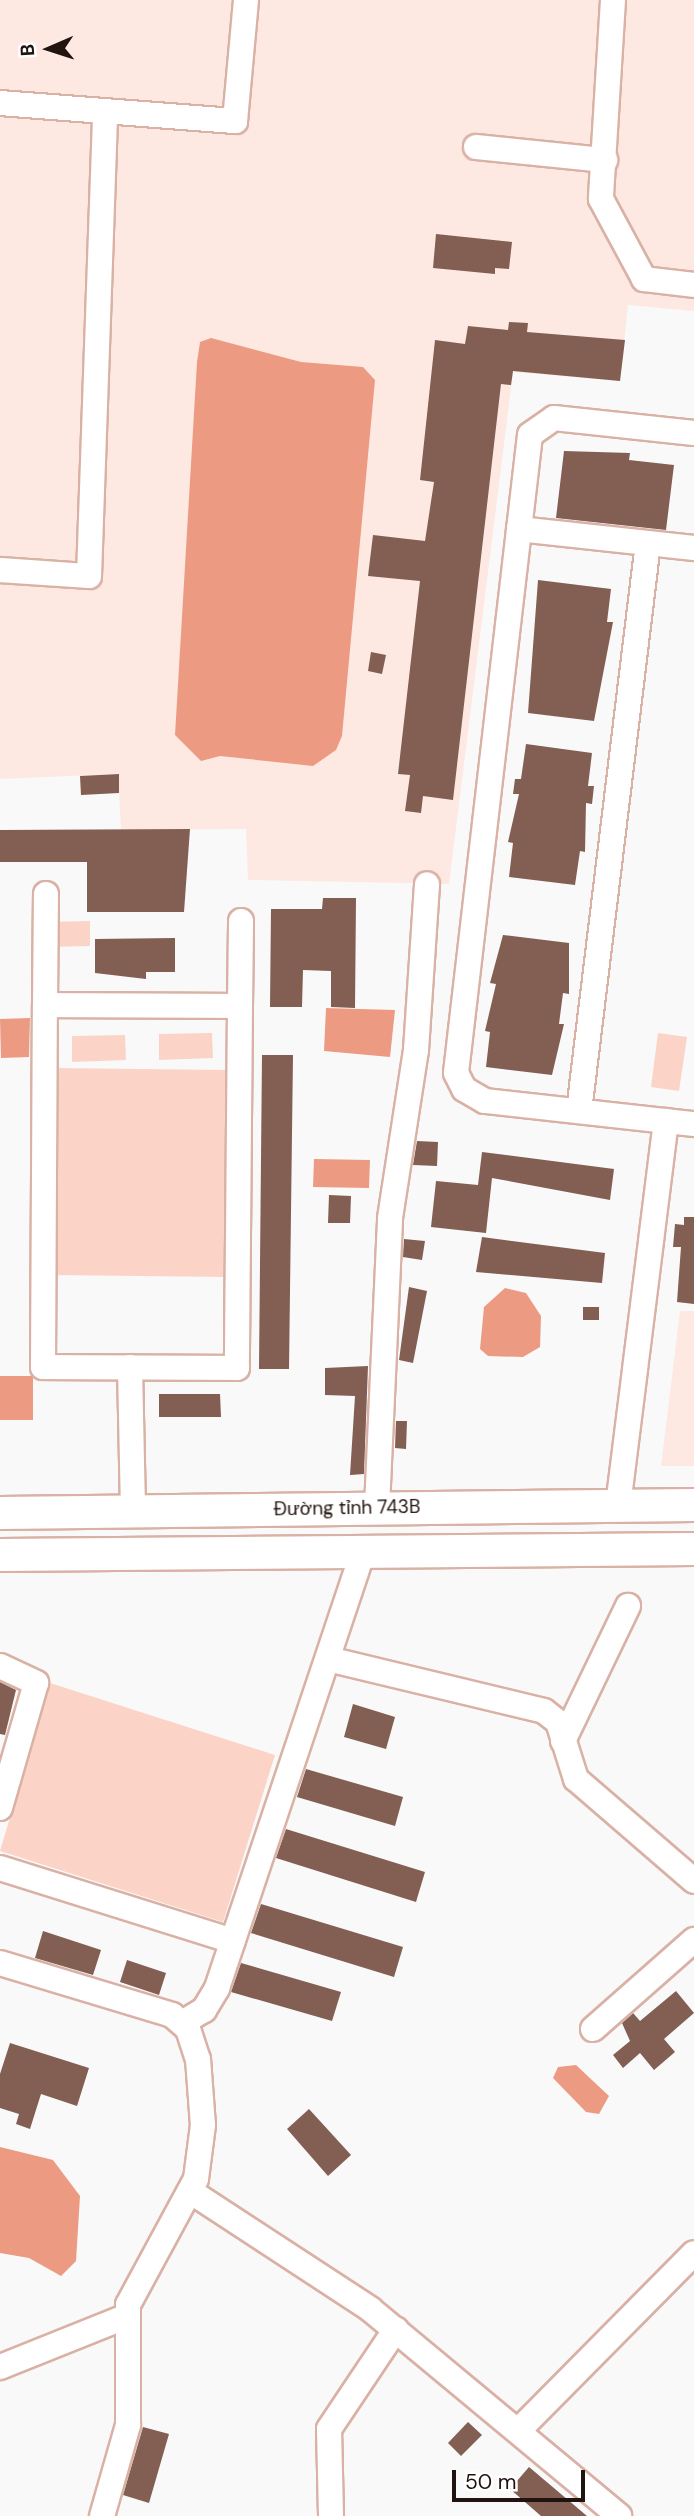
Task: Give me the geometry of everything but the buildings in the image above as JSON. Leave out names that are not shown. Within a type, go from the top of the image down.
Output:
[{"type":"main road","name":"Đường tỉnh 743B","points":[[0,1513],[694,1504]]},
{"type":"main road","points":[[362,1555],[377,1507]]},
{"type":"main road","points":[[0,1555],[362,1555],[694,1549]]},
{"type":"lane","points":[[0,103],[236,121],[246,0]]},
{"type":"lane","points":[[613,0],[601,199],[644,279],[694,285]]},
{"type":"lane","points":[[0,570],[89,576],[105,111]]},
{"type":"lane","points":[[476,147],[604,160]]},
{"type":"lane","points":[[694,433],[543,420],[530,435],[456,1073],[464,1089],[485,1101],[694,1124]]},
{"type":"lane","points":[[519,529],[694,548]]},
{"type":"lane","points":[[579,1111],[648,543]]},
{"type":"lane","points":[[377,1507],[390,1218],[416,1050],[427,884]]},
{"type":"lane","points":[[46,894],[43,1367],[237,1368],[241,921]]},
{"type":"lane","points":[[45,1005],[240,1006]]},
{"type":"lane","points":[[618,1506],[666,1121]]},
{"type":"lane","points":[[138,1367],[141,1513]]},
{"type":"lane","points":[[182,2023],[213,1997],[362,1555]]},
{"type":"lane","points":[[563,1741],[628,1606]]},
{"type":"lane","points":[[328,1659],[544,1711],[558,1722],[576,1779],[694,1881]]},
{"type":"lane","points":[[0,1666],[36,1683],[0,1808]]},
{"type":"lane","points":[[0,1868],[233,1941]]},
{"type":"lane","points":[[593,2029],[694,1940]]},
{"type":"lane","points":[[0,1964],[163,2011],[182,2023],[198,2059],[203,2106],[193,2193],[138,2281],[125,2316],[128,2426],[102,2516]]},
{"type":"lane","points":[[193,2193],[396,2329],[619,2516]]},
{"type":"lane","points":[[518,2431],[694,2253]]},
{"type":"lane","points":[[0,2367],[125,2316]]},
{"type":"lane","points":[[331,2516],[329,2429],[396,2329]]},
{"type":"shaded area","points":[[0,0],[694,0],[694,311],[628,305],[620,381],[513,372],[449,884],[248,880],[246,829],[121,830],[118,774],[0,779]]},
{"type":"shaded area","points":[[211,338],[301,362],[363,367],[375,380],[342,736],[336,750],[313,766],[220,756],[201,761],[175,735],[197,362],[200,342]]},
{"type":"shaded area","points":[[90,921],[90,946],[49,947],[49,922]]},
{"type":"shaded area","points":[[326,1008],[395,1010],[390,1057],[324,1051]]},
{"type":"shaded area","points":[[30,1018],[29,1057],[1,1058],[0,1019]]},
{"type":"shaded area","points":[[212,1033],[213,1058],[159,1060],[159,1034]]},
{"type":"shaded area","points":[[658,1033],[687,1037],[679,1091],[651,1087]]},
{"type":"shaded area","points":[[125,1035],[126,1060],[72,1062],[72,1036]]},
{"type":"shaded area","points":[[54,1068],[228,1070],[226,1277],[52,1275]]},
{"type":"shaded area","points":[[314,1159],[370,1160],[369,1188],[313,1187]]},
{"type":"shaded area","points":[[505,1288],[526,1293],[541,1316],[540,1347],[523,1357],[488,1356],[480,1349],[484,1307]]},
{"type":"shaded area","points":[[680,1311],[694,1311],[694,1466],[661,1466]]},
{"type":"shaded area","points":[[0,1376],[33,1376],[33,1420],[0,1420]]},
{"type":"shaded area","points":[[50,1683],[275,1755],[223,1922],[0,1851]]},
{"type":"shaded area","points":[[576,2065],[609,2096],[599,2114],[586,2112],[553,2078],[558,2067]]},
{"type":"shaded area","points":[[0,2147],[53,2160],[80,2196],[76,2261],[61,2276],[29,2258],[0,2253]]}]
